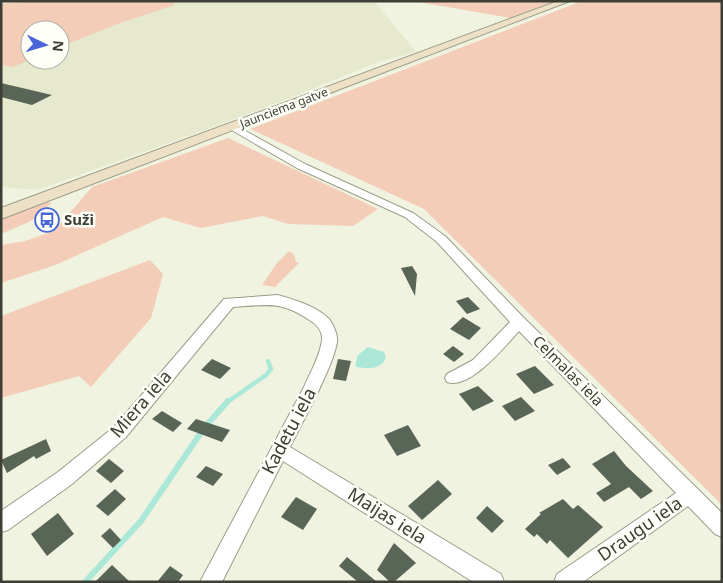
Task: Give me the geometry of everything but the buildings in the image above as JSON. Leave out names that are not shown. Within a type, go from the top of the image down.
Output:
[{"type":"main road","name":"Jaunciema gatve","points":[[1,214],[566,1]]},
{"type":"street","points":[[233,127],[301,166],[412,217]]},
{"type":"street","name":"Ceļmalas iela","points":[[412,217],[441,239],[519,322],[722,527]]},
{"type":"street","name":"Kadetu iela","points":[[211,582],[312,388],[326,354],[330,338],[324,323],[299,306],[278,300]]},
{"type":"street","name":"Miera iela","points":[[1,523],[65,478],[120,432],[229,302],[278,300]]},
{"type":"street","points":[[453,378],[479,364],[519,322]]},
{"type":"street","name":"Maijas iela","points":[[280,451],[296,459],[493,582]]},
{"type":"street","name":"Draugu iela","points":[[565,582],[690,494]]},
{"type":"shaded area","points":[[1,1],[374,1],[416,52],[375,63],[303,93],[37,190],[1,187]]},
{"type":"shaded area","points":[[43,1],[171,1],[175,5],[120,23],[70,43],[70,20],[20,20],[20,64],[12,67],[1,65],[1,4]]},
{"type":"shaded area","points":[[413,1],[554,1],[510,18]]},
{"type":"shaded area","points":[[582,1],[722,1],[722,505],[424,209],[250,129]]},
{"type":"shaded area","points":[[228,138],[378,209],[353,226],[288,224],[263,216],[201,228],[163,217],[53,266],[1,283],[1,245],[25,241],[54,231],[92,187]]},
{"type":"shaded area","points":[[47,202],[52,203],[31,221],[1,234],[1,219]]},
{"type":"shaded area","points":[[289,251],[294,254],[296,262],[299,263],[275,287],[262,285],[277,263]]},
{"type":"shaded area","points":[[150,260],[163,274],[151,318],[91,387],[79,376],[1,398],[1,316]]},
{"type":"water","points":[[368,347],[384,352],[386,358],[384,362],[377,367],[357,367],[355,365],[358,355]]},
{"type":"waterway","points":[[227,403],[266,375],[271,369],[268,361]]},
{"type":"waterway","points":[[85,582],[141,521],[204,428],[227,403]]},
{"type":"place","name":"Suži","points":[[47,220]]}]
